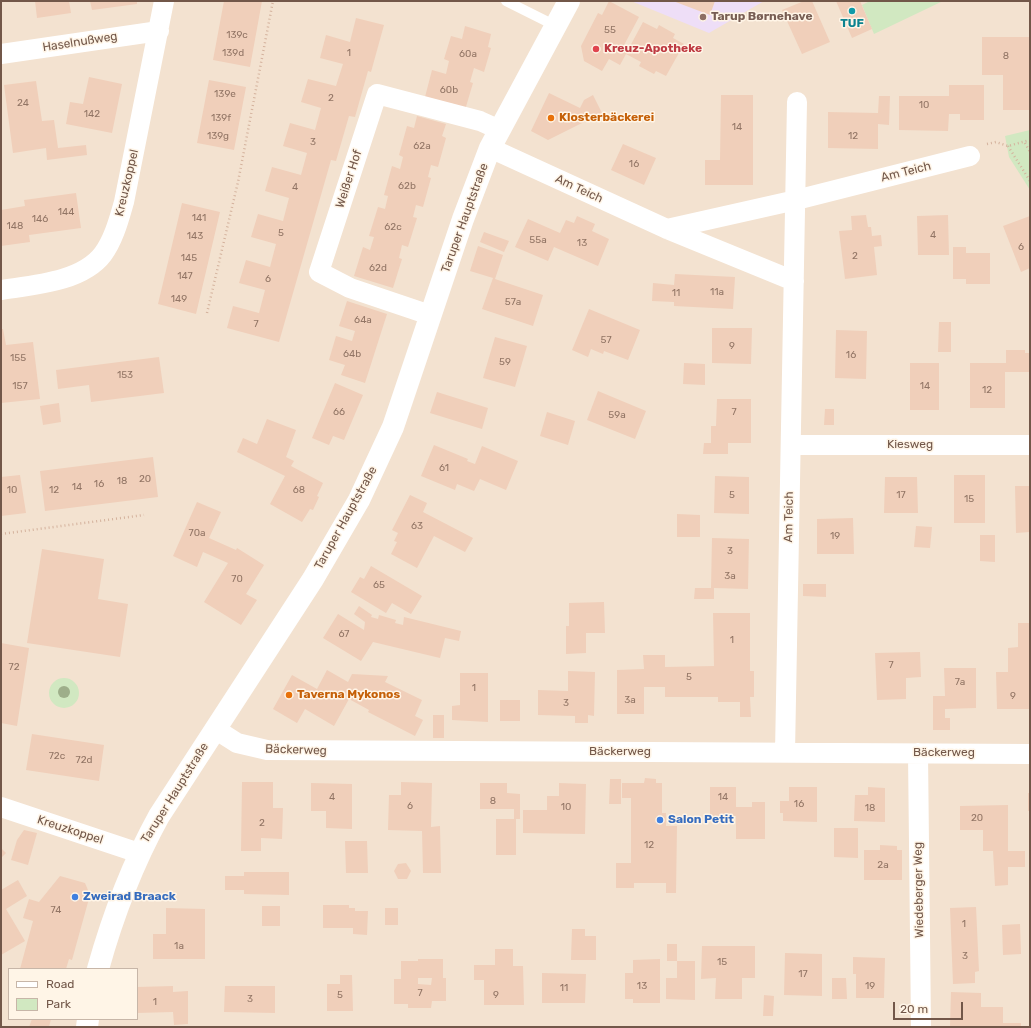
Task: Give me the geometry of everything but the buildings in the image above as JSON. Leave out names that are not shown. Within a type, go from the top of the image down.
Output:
[{"type":"street","name":"Kreuzkoppel","points":[[1,290],[58,282],[85,269],[103,254],[115,229],[124,202],[164,1]]},
{"type":"street","name":"Taruper Hauptstraße","points":[[98,968],[112,920],[139,853],[159,816],[313,578],[359,500],[393,427],[462,219],[495,139],[569,1]]},
{"type":"street","name":"Haselnußweg","points":[[1,54],[159,30]]},
{"type":"street","name":"Weißer Hof","points":[[430,315],[350,288],[319,272],[377,94],[480,121],[495,139]]},
{"type":"street","name":"Am Teich","points":[[785,752],[797,102]]},
{"type":"street","name":"Am Teich","points":[[495,139],[667,229],[794,281]]},
{"type":"street","name":"Am Teich","points":[[667,229],[796,200],[970,156]]},
{"type":"street","name":"Kiesweg","points":[[790,445],[1030,445]]},
{"type":"street","name":"Bäckerweg","points":[[215,729],[237,743],[267,750],[1030,754]]},
{"type":"street","name":"Wiedeberger Weg","points":[[918,753],[921,1027]]},
{"type":"street","name":"Kreuzkoppel","points":[[1,807],[139,853]]},
{"type":"lane","points":[[506,1],[556,26]]},
{"type":"path","points":[[207,314],[237,181],[273,1]]},
{"type":"path","points":[[989,143],[996,142],[1008,146],[1025,143],[1030,140]]},
{"type":"path","points":[[1025,143],[1030,152]]},
{"type":"path","points":[[1008,146],[1030,181]]},
{"type":"path","points":[[1,534],[144,515]]},
{"type":"shaded area","points":[[1,1],[1030,1],[1030,1027],[1,1027]]},
{"type":"shaded area","name":"Tarup Børnehave","points":[[631,1],[764,1],[709,33]]},
{"type":"green space","points":[[870,1],[943,1],[874,34],[862,5]]},
{"type":"green space","points":[[1030,130],[1030,190],[1009,157],[1005,136]]},
{"type":"green space","points":[[64,678],[74,683],[79,693],[74,703],[64,708],[54,703],[49,693],[54,683]]},
{"type":"place","name":"TUF","points":[[852,11]]},
{"type":"place","name":"Tarup Børnehave","points":[[703,17]]},
{"type":"place","name":"Kreuz-Apotheke","points":[[596,49]]},
{"type":"place","name":"Klosterbäckerei","points":[[551,118]]},
{"type":"place","name":"Taverna Mykonos","points":[[289,695]]},
{"type":"place","name":"Salon Petit","points":[[660,820]]},
{"type":"place","name":"Zweirad Braack","points":[[75,897]]}]
